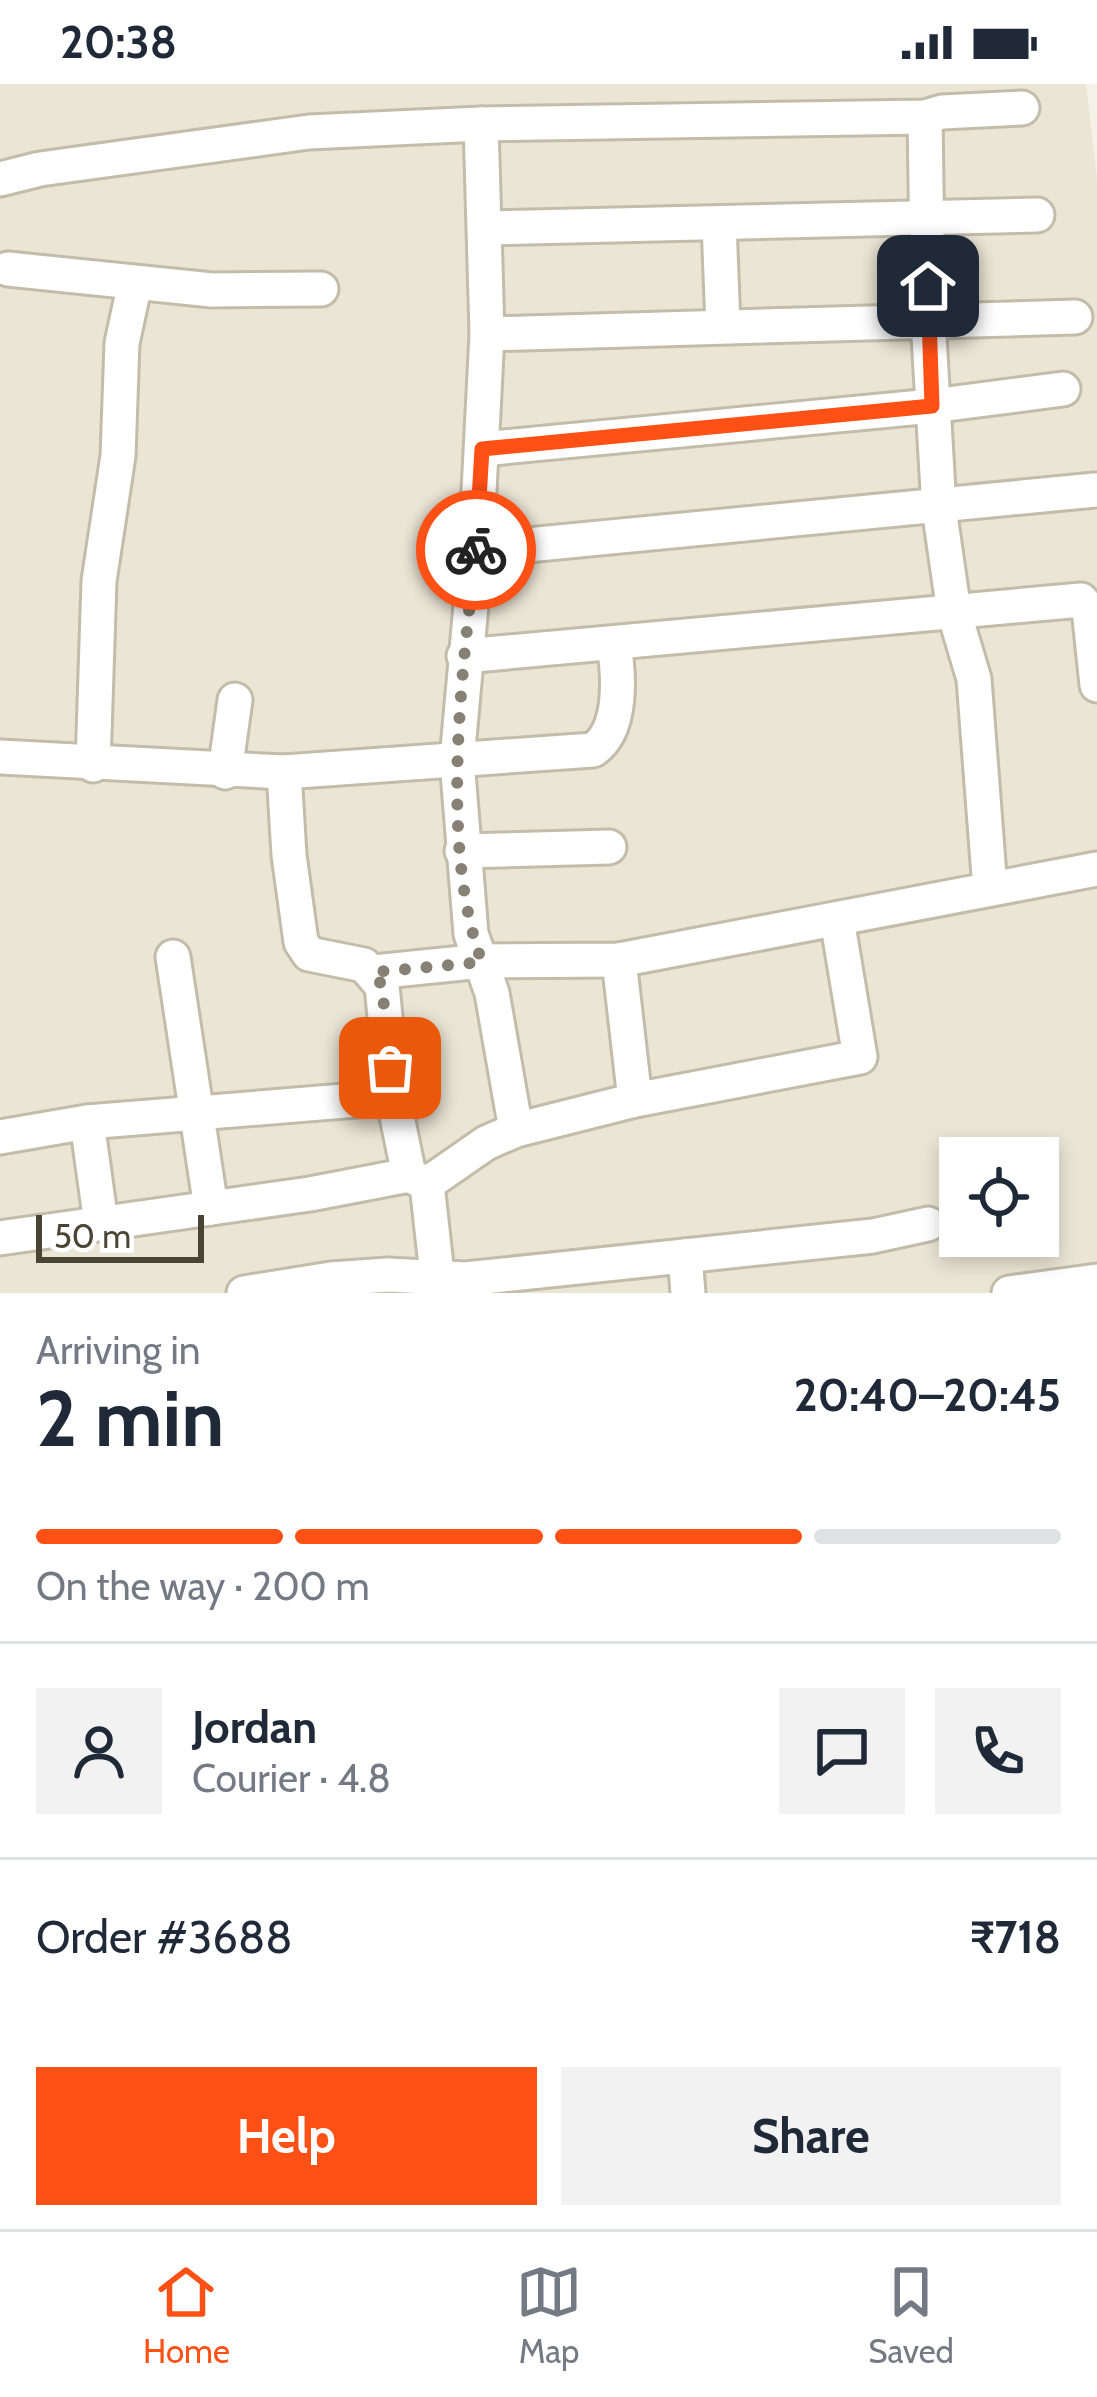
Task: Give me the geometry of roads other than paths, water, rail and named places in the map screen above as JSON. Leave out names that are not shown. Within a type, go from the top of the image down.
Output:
[{"type":"street","points":[[0,179],[40,169],[309,132],[482,124],[925,117],[1022,108]]},
{"type":"street","points":[[925,117],[928,320],[939,508],[954,612],[974,679],[990,889]]},
{"type":"street","points":[[482,124],[487,334],[476,550],[457,760],[471,934],[492,993],[516,1130]]},
{"type":"street","points":[[486,228],[1037,214]]},
{"type":"street","points":[[718,223],[723,326]]},
{"type":"street","points":[[8,269],[212,290],[321,289]]},
{"type":"street","points":[[93,765],[99,581],[118,456],[122,344],[135,283]]},
{"type":"street","points":[[487,334],[1076,316]]},
{"type":"street","points":[[482,449],[1063,389]]},
{"type":"street","points":[[476,550],[1095,490]]},
{"type":"street","points":[[464,656],[1084,601],[1089,609],[1097,685]]},
{"type":"street","points":[[0,757],[284,772],[598,748],[609,732],[620,677],[614,644]]},
{"type":"street","points":[[225,772],[235,700]]},
{"type":"street","points":[[284,772],[301,943],[309,954],[364,965],[382,986],[393,1096],[418,1180],[438,1284]]},
{"type":"street","points":[[462,851],[610,847]]},
{"type":"street","points":[[374,972],[482,962],[619,960],[1097,868]]},
{"type":"street","points":[[0,1238],[418,1180],[516,1130],[635,1100],[860,1057],[837,920]]},
{"type":"street","points":[[173,957],[211,1208]]},
{"type":"street","points":[[619,960],[635,1100]]},
{"type":"street","points":[[0,1137],[88,1122],[393,1096]]},
{"type":"street","points":[[88,1122],[101,1223]]},
{"type":"street","points":[[244,1293],[438,1284],[928,1225]]},
{"type":"street","points":[[685,1256],[688,1293]]},
{"type":"street","points":[[1009,1293],[1097,1281]]}]
